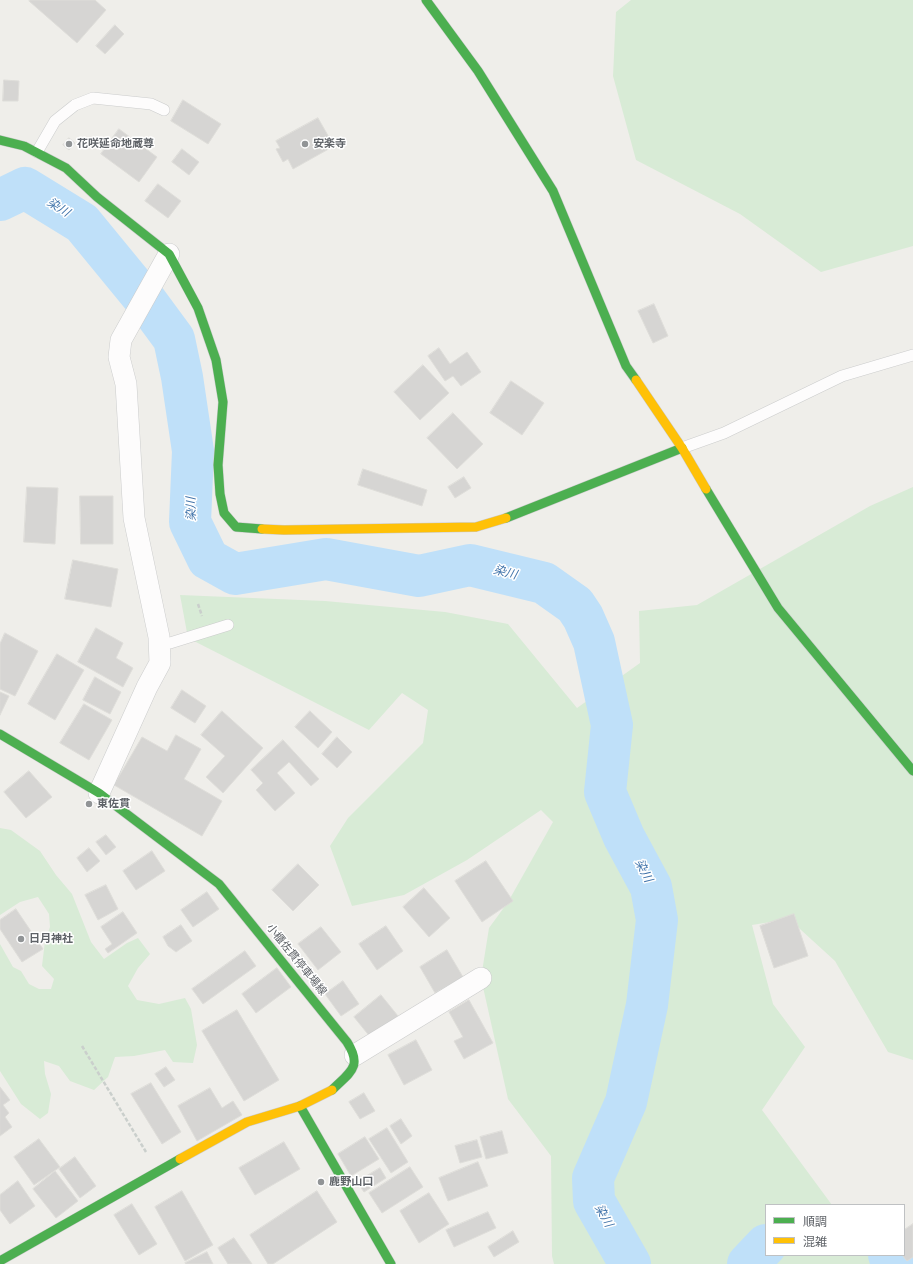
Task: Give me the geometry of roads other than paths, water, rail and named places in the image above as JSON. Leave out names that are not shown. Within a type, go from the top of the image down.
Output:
[{"type":"street","points":[[426,0],[478,71],[553,191],[626,366],[682,448],[778,608],[913,771]]},
{"type":"street","points":[[0,140],[24,146],[66,168],[166,260],[198,308],[216,360],[223,402],[218,465],[220,494],[224,513],[236,527],[284,530],[476,527],[501,520],[682,448]]},
{"type":"street","points":[[99,793],[147,687],[160,663],[159,643],[134,518],[126,384],[119,357],[122,340],[166,260]]},
{"type":"street","name":"小櫃佐貫停車場線","points":[[0,734],[99,793],[219,884],[355,1055]]},
{"type":"street","points":[[0,1261],[247,1122],[300,1106],[332,1090],[346,1078],[353,1069],[355,1055],[481,978]]},
{"type":"street","points":[[300,1106],[391,1264]]},
{"type":"lane","points":[[37,152],[55,121],[75,105],[93,98],[151,104],[164,110]]},
{"type":"lane","points":[[682,448],[724,433],[842,376],[913,355]]},
{"type":"lane","points":[[159,643],[170,643],[228,625]]},
{"type":"waterway","name":"染川","points":[[0,200],[25,188],[82,223],[146,301],[174,339],[182,377],[193,451],[190,522],[208,559],[235,574],[326,559],[419,576],[470,565],[544,583],[575,605],[583,617],[594,642],[612,725],[605,792],[624,837],[651,887],[657,920],[647,1005],[626,1102],[593,1178],[594,1201],[630,1264]]},
{"type":"waterway","name":"染川","points":[[748,1264],[765,1246]]},
{"type":"waterway","name":"染川","points":[[890,1256],[898,1264]]},
{"type":"place","name":"花咲延命地蔵尊","points":[[69,144]]},
{"type":"place","name":"安楽寺","points":[[305,144]]},
{"type":"place","name":"東佐貫","points":[[89,804]]},
{"type":"place","name":"日月神社","points":[[21,939]]},
{"type":"place","name":"鹿野山口","points":[[321,1182]]}]
